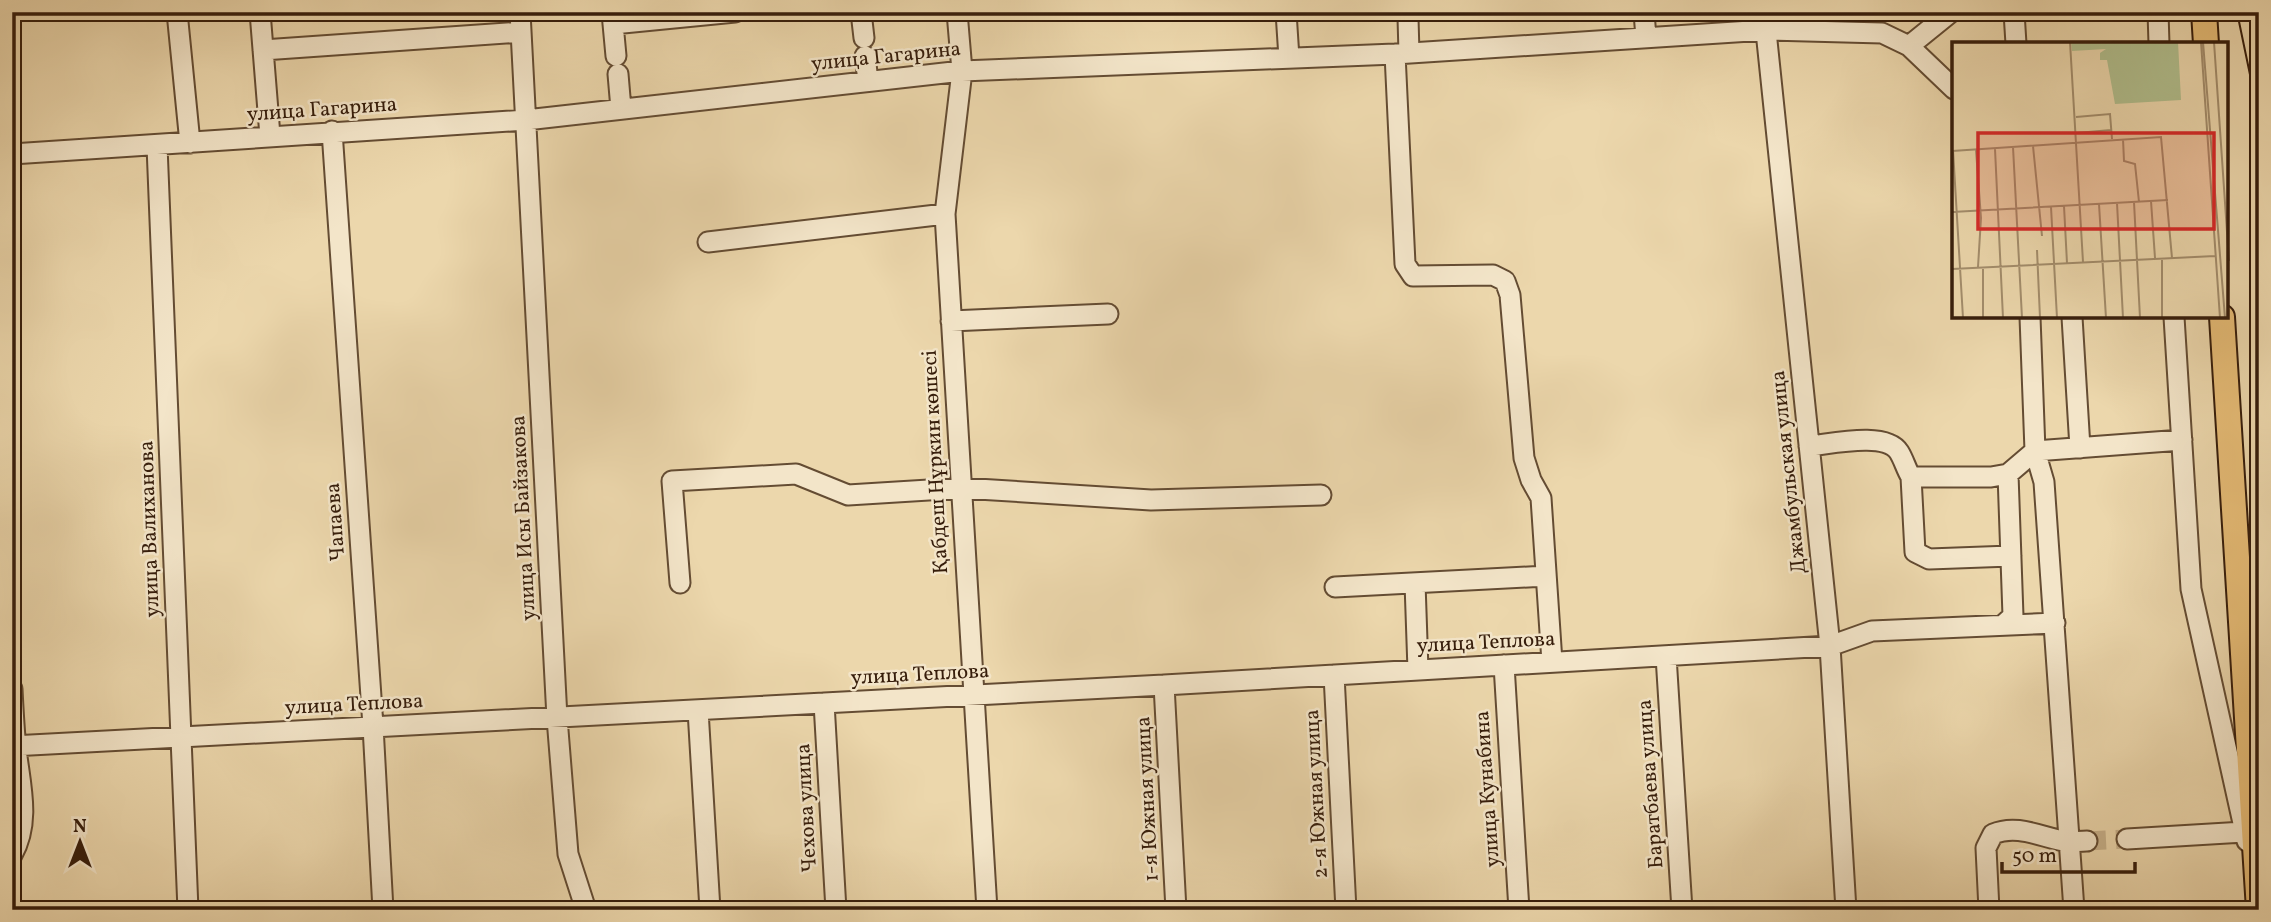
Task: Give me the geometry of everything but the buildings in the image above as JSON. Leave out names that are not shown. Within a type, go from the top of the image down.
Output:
[{"type":"main road","points":[[2204,12],[2206,42]]},
{"type":"main road","points":[[2222,318],[2259,910]]},
{"type":"street","points":[[177,12],[190,143]]},
{"type":"street","points":[[260,12],[270,136]]},
{"type":"street","points":[[621,110],[613,18],[735,12]]},
{"type":"street","points":[[861,12],[868,81]]},
{"type":"street","name":"Қабдеш Нұркин көшесі","points":[[957,12],[962,71],[945,214],[988,910]]},
{"type":"street","points":[[1286,12],[1289,58]]},
{"type":"street","points":[[1644,12],[1646,38]]},
{"type":"street","points":[[1951,12],[1909,46],[1952,87]]},
{"type":"street","points":[[2014,12],[2016,42]]},
{"type":"street","points":[[2158,12],[2159,42]]},
{"type":"street","points":[[1408,18],[1402,53],[1405,264],[1413,276],[1493,275],[1505,281],[1510,295],[1524,458],[1531,480],[1541,498],[1552,662]]},
{"type":"street","name":"улица Гагарина","points":[[12,154],[526,120],[962,71],[1402,53],[1646,38],[1765,21],[1882,33],[1909,46]]},
{"type":"street","name":"Джамбульская улица","points":[[1765,21],[1830,646],[1846,910]]},
{"type":"street","points":[[263,50],[520,22]]},
{"type":"street","name":"улица Исы Байзакова","points":[[520,22],[557,718],[568,854],[586,910]]},
{"type":"street","name":"Чапаева","points":[[332,131],[383,910]]},
{"type":"street","name":"улица Валиханова","points":[[157,146],[188,910]]},
{"type":"street","points":[[708,242],[945,214]]},
{"type":"street","points":[[951,321],[1108,314]]},
{"type":"street","points":[[2030,318],[2035,451],[2044,482],[2055,623],[2078,841],[2074,910]]},
{"type":"street","points":[[2072,318],[2080,448]]},
{"type":"street","points":[[2174,318],[2191,589],[2256,884]]},
{"type":"street","points":[[1809,446],[1877,439],[1889,442],[1899,452],[1911,477],[1915,552],[1929,559],[2011,556]]},
{"type":"street","points":[[1911,477],[1991,477],[2008,474],[2035,451],[2182,440]]},
{"type":"street","points":[[680,583],[672,481],[796,474],[848,495],[961,488],[1151,500],[1321,495]]},
{"type":"street","points":[[2003,625],[2013,616],[2008,474]]},
{"type":"street","points":[[1335,587],[1546,576]]},
{"type":"street","points":[[1415,583],[1418,670]]},
{"type":"street","name":"улица Теплова","points":[[14,746],[1666,656],[1830,646],[1872,631],[2055,623]]},
{"type":"street","name":"Баратбаева улица","points":[[1666,656],[1682,910]]},
{"type":"street","name":"улица Кунабина","points":[[1504,665],[1519,910]]},
{"type":"street","name":"2-я Южная улица","points":[[1334,675],[1346,910]]},
{"type":"street","name":"1-я Южная улица","points":[[1164,685],[1176,910]]},
{"type":"street","points":[[12,689],[14,746],[24,814],[17,847],[12,855]]},
{"type":"street","name":"Чехова улица","points":[[824,703],[836,910]]},
{"type":"street","points":[[698,710],[710,910]]},
{"type":"street","points":[[1989,910],[1986,848],[1993,834],[2003,830],[2030,831],[2078,841]]},
{"type":"street","points":[[2127,839],[2245,832]]},
{"type":"tunnel","points":[[2087,841],[2127,839]]},
{"type":"tram line","points":[[2237,12],[2259,118]]},
{"type":"tram line","points":[[2250,12],[2259,57]]}]
